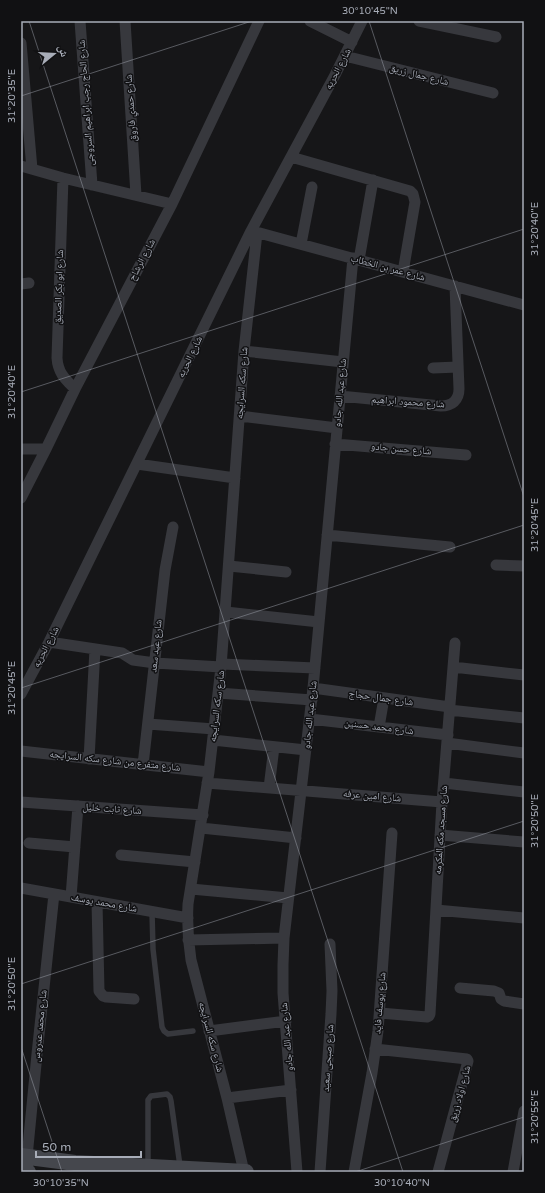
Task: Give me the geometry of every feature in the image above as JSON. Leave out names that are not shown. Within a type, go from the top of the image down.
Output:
[{"type":"main road","points":[[24,1164],[75,1163],[245,1172]]},
{"type":"street","name":"شارع الحاج رجب ابراهيم السروجى","points":[[80,21],[92,185]]},
{"type":"street","name":"شارع حمدي فاروق","points":[[125,21],[136,195]]},
{"type":"street","name":"شارع الرشاح","points":[[21,498],[75,389],[172,204],[259,21]]},
{"type":"street","points":[[310,21],[352,42]]},
{"type":"street","name":"شارع الحريه","points":[[21,694],[49,642],[290,157],[362,21]]},
{"type":"street","points":[[419,21],[496,37]]},
{"type":"street","points":[[21,43],[26,168],[172,204]]},
{"type":"street","name":"شارع جمال زريق","points":[[344,56],[493,93]]},
{"type":"street","points":[[290,157],[407,189],[413,194],[415,202],[402,272]]},
{"type":"street","name":"شارع ابو بكر الصديق","points":[[63,178],[57,358],[60,372],[75,389]]},
{"type":"street","name":"شارع عبد الله جادو","points":[[298,1172],[283,979],[284,938],[320,622],[343,362],[356,259],[373,180]]},
{"type":"street","points":[[301,244],[312,188]]},
{"type":"street","name":"شارع عمر بن الخطاب","points":[[254,232],[524,305]]},
{"type":"street","name":"شارع سكه السرايجه","points":[[245,1172],[191,960],[188,940],[188,918],[209,772],[221,665],[254,232]]},
{"type":"street","name":"شارع محمود ابراهيم","points":[[340,396],[446,406],[454,402],[459,393],[455,286]]},
{"type":"street","points":[[244,351],[343,362]]},
{"type":"street","points":[[433,368],[458,367]]},
{"type":"street","points":[[240,416],[336,428]]},
{"type":"street","name":"شارع حسن جادو","points":[[335,444],[466,455]]},
{"type":"street","points":[[21,449],[46,449]]},
{"type":"street","points":[[137,464],[235,478]]},
{"type":"street","name":"شارع عيد سعد","points":[[143,764],[165,570],[173,527]]},
{"type":"street","points":[[327,535],[450,547]]},
{"type":"street","points":[[496,565],[524,566]]},
{"type":"street","points":[[229,566],[286,572]]},
{"type":"street","points":[[226,612],[320,622]]},
{"type":"street","points":[[49,642],[122,653],[133,660],[154,663],[315,668]]},
{"type":"street","name":"شارع مسجد مكه المكرمه","points":[[380,1013],[427,1017],[430,1014],[442,802],[455,642]]},
{"type":"street","points":[[89,758],[95,649]]},
{"type":"street","points":[[453,667],[524,675]]},
{"type":"street","name":"شارع جمال حجاج","points":[[313,688],[450,709],[524,718]]},
{"type":"street","points":[[218,693],[312,700]]},
{"type":"street","points":[[380,727],[384,698]]},
{"type":"street","name":"شارع محمد حسنين","points":[[310,719],[380,727],[524,753]]},
{"type":"street","points":[[148,724],[214,729]]},
{"type":"street","points":[[213,740],[306,750]]},
{"type":"street","points":[[269,788],[274,747]]},
{"type":"street","name":"شارع متفرع من شارع سكه السرايجه","points":[[21,751],[209,772]]},
{"type":"street","points":[[207,783],[301,790]]},
{"type":"street","points":[[444,783],[524,792]]},
{"type":"street","name":"شارع امين عرفه","points":[[301,790],[442,802]]},
{"type":"street","name":"شارع ثابت خليل","points":[[21,802],[203,815]]},
{"type":"street","points":[[71,898],[78,806]]},
{"type":"street","points":[[201,828],[296,838]]},
{"type":"street","name":"شارع يوسف فايد","points":[[354,1172],[380,1013],[392,833]]},
{"type":"street","points":[[440,834],[524,842]]},
{"type":"street","points":[[29,843],[75,847]]},
{"type":"street","points":[[121,855],[195,862]]},
{"type":"street","name":"شارع محمد يوسف","points":[[21,888],[188,918]]},
{"type":"street","points":[[191,889],[288,898]]},
{"type":"street","name":"شارع محمد عدروس","points":[[24,1164],[54,894]]},
{"type":"street","points":[[97,902],[99,991],[106,997],[134,999]]},
{"type":"street","points":[[436,910],[524,918]]},
{"type":"street","points":[[188,940],[284,938]]},
{"type":"street","name":"شارع صبحى سعيد","points":[[320,1172],[332,1006],[332,967],[330,944]]},
{"type":"street","points":[[460,988],[494,991],[499,993],[501,999],[504,1001],[524,1004]]},
{"type":"street","points":[[209,1031],[286,1021]]},
{"type":"street","name":"شارع اولاد زريق","points":[[375,1049],[467,1059],[468,1061],[438,1172]]},
{"type":"street","points":[[227,1098],[291,1090]]},
{"type":"street","points":[[513,1172],[524,1111]]},
{"type":"lane","points":[[152,912],[153,949],[162,1027],[168,1034],[193,1031]]},
{"type":"lane","points":[[148,1167],[148,1100],[151,1096],[167,1094],[172,1101],[180,1169]]}]
